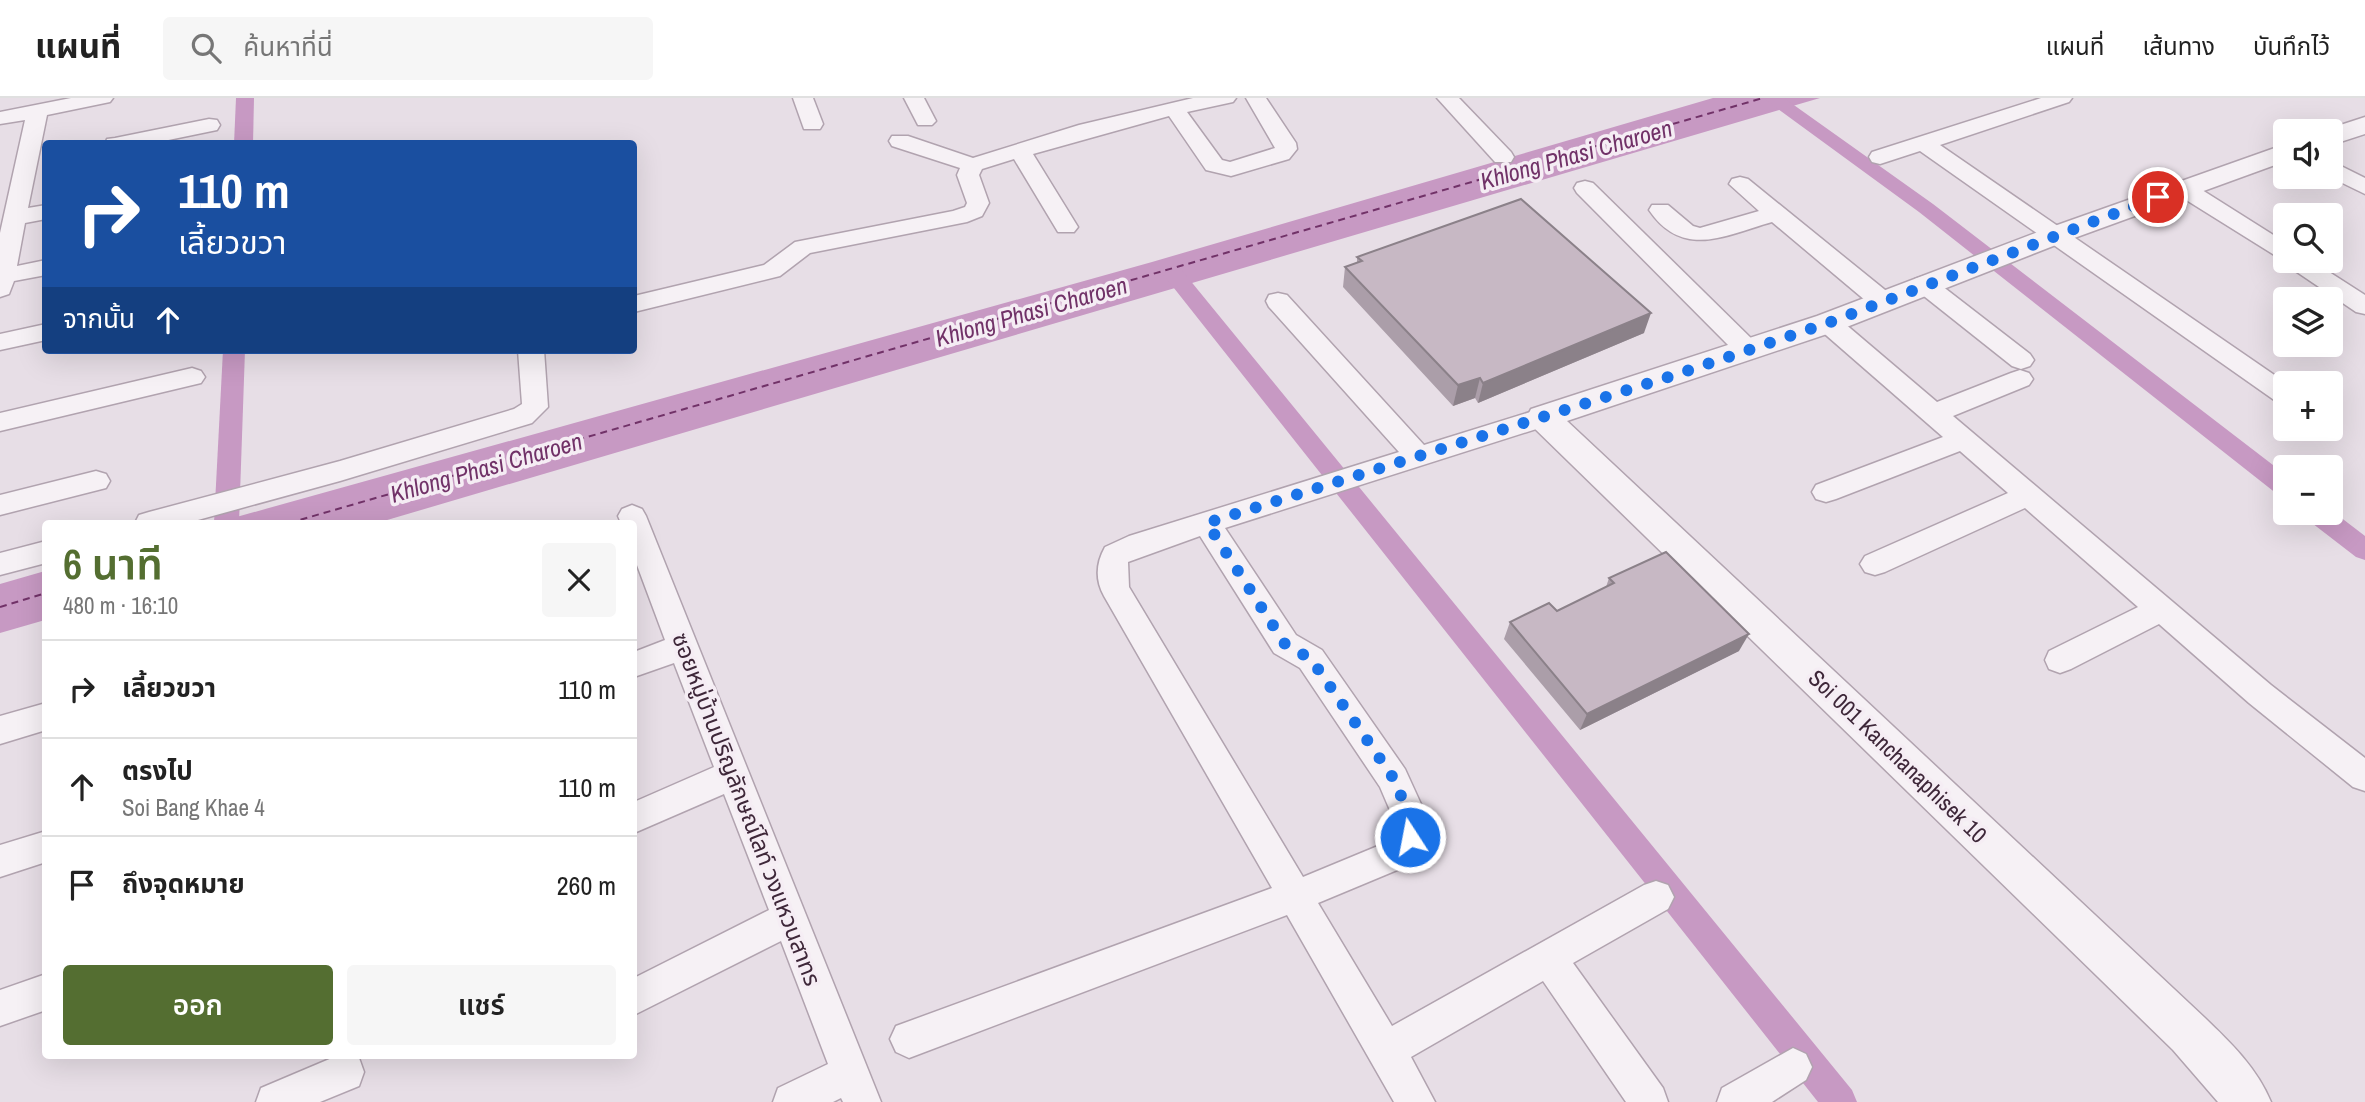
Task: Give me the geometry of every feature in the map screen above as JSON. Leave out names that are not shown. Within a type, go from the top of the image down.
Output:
[{"type":"street","points":[[0,118],[103,98]]},
{"type":"street","points":[[803,98],[812,124]]},
{"type":"street","points":[[914,98],[925,121]]},
{"type":"street","points":[[900,141],[973,165],[1087,130],[1226,98]]},
{"type":"street","points":[[1174,108],[1213,165],[1231,169],[1281,154],[1286,149],[1285,143],[1256,98]]},
{"type":"street","points":[[1447,98],[1503,158]]},
{"type":"street","points":[[1880,157],[2062,98]]},
{"type":"street","points":[[37,111],[32,164],[9,230],[1,282],[42,268]]},
{"type":"street","points":[[135,140],[209,125]]},
{"type":"street","points":[[2343,132],[2365,125]]},
{"type":"street","points":[[1923,143],[2273,387]]},
{"type":"street","points":[[1020,151],[1066,228]]},
{"type":"street","points":[[1416,1102],[1293,897],[1114,588],[1112,568],[1115,555],[1139,544],[1544,417],[1828,323],[1881,300],[2056,234],[2273,157]]},
{"type":"street","points":[[0,179],[32,164]]},
{"type":"street","points":[[637,303],[772,271],[782,265],[791,253],[803,247],[974,211],[978,203],[968,175],[973,165]]},
{"type":"street","points":[[2343,175],[2365,187]]},
{"type":"street","points":[[1740,184],[1881,300]]},
{"type":"street","points":[[1585,188],[1748,350]]},
{"type":"street","points":[[2183,188],[2273,246]]},
{"type":"street","points":[[1660,210],[1685,232],[1700,235],[1776,214]]},
{"type":"street","points":[[9,230],[42,214]]},
{"type":"street","points":[[2314,273],[2365,306]]},
{"type":"street","points":[[1924,284],[2020,369],[1935,413]]},
{"type":"street","points":[[1278,301],[1419,457]]},
{"type":"street","points":[[1828,323],[2260,694],[2365,777]]},
{"type":"street","points":[[0,342],[42,333]]},
{"type":"street","points":[[160,520],[340,471],[523,416],[535,407],[531,354]]},
{"type":"street","points":[[0,422],[192,377]]},
{"type":"street","name":"Soi 001 Kanchanaphisek 10","points":[[1544,417],[2189,1034],[2223,1069],[2247,1102]]},
{"type":"street","points":[[1826,492],[1965,439]]},
{"type":"street","points":[[0,505],[96,481]]},
{"type":"street","points":[[1875,564],[2029,495]]},
{"type":"street","points":[[909,1039],[1293,897],[1402,852],[1410,837],[1409,815],[1394,779],[1311,659],[1285,644],[1207,523]]},
{"type":"street","name":"ซอยหมู่บ้านปริญลักษณ์ไลท์ วงแหวนสาทร","points":[[637,536],[857,1087]]},
{"type":"street","points":[[0,564],[42,553]]},
{"type":"street","points":[[2060,660],[2162,610]]},
{"type":"street","points":[[637,664],[683,646]]},
{"type":"street","points":[[0,730],[42,717]]},
{"type":"street","points":[[637,817],[734,775]]},
{"type":"street","points":[[0,861],[42,847]]},
{"type":"street","points":[[1386,1050],[1656,897]]},
{"type":"street","points":[[637,995],[790,918]]},
{"type":"street","points":[[1549,959],[1648,1102]]},
{"type":"street","points":[[0,1008],[42,993]]},
{"type":"street","points":[[1736,1102],[1793,1067]]},
{"type":"street","points":[[275,1102],[345,1072]]},
{"type":"street","points":[[792,1102],[857,1087]]},
{"type":"water","name":"Khlong Phasi Charoen","points":[[1713,98],[1820,98],[387,520],[226,520],[1152,262]]},
{"type":"water","points":[[42,572],[42,621],[0,633],[0,584]]},
{"type":"building","points":[[1521,199],[1651,313],[1483,383],[1480,378],[1458,385],[1345,267],[1362,261],[1357,257]]},
{"type":"building","points":[[1666,552],[1749,634],[1587,714],[1510,622],[1549,603],[1557,611],[1614,583],[1609,578]]},
{"type":"waterway","points":[[243,140],[245,98]]},
{"type":"waterway","points":[[1772,98],[1926,208],[2273,478]]},
{"type":"waterway","points":[[1173,273],[1840,1102]]},
{"type":"waterway","points":[[227,520],[234,354]]},
{"type":"waterway","points":[[2333,525],[2365,550]]},
{"type":"ferry route","points":[[299,520],[1763,98]]},
{"type":"ferry route","points":[[0,607],[42,594]]},
{"type":"route","points":[[1410,837],[1409,815],[1394,779],[1311,659],[1285,644],[1207,523],[1675,375],[1828,323],[1903,292],[2158,197]]}]
